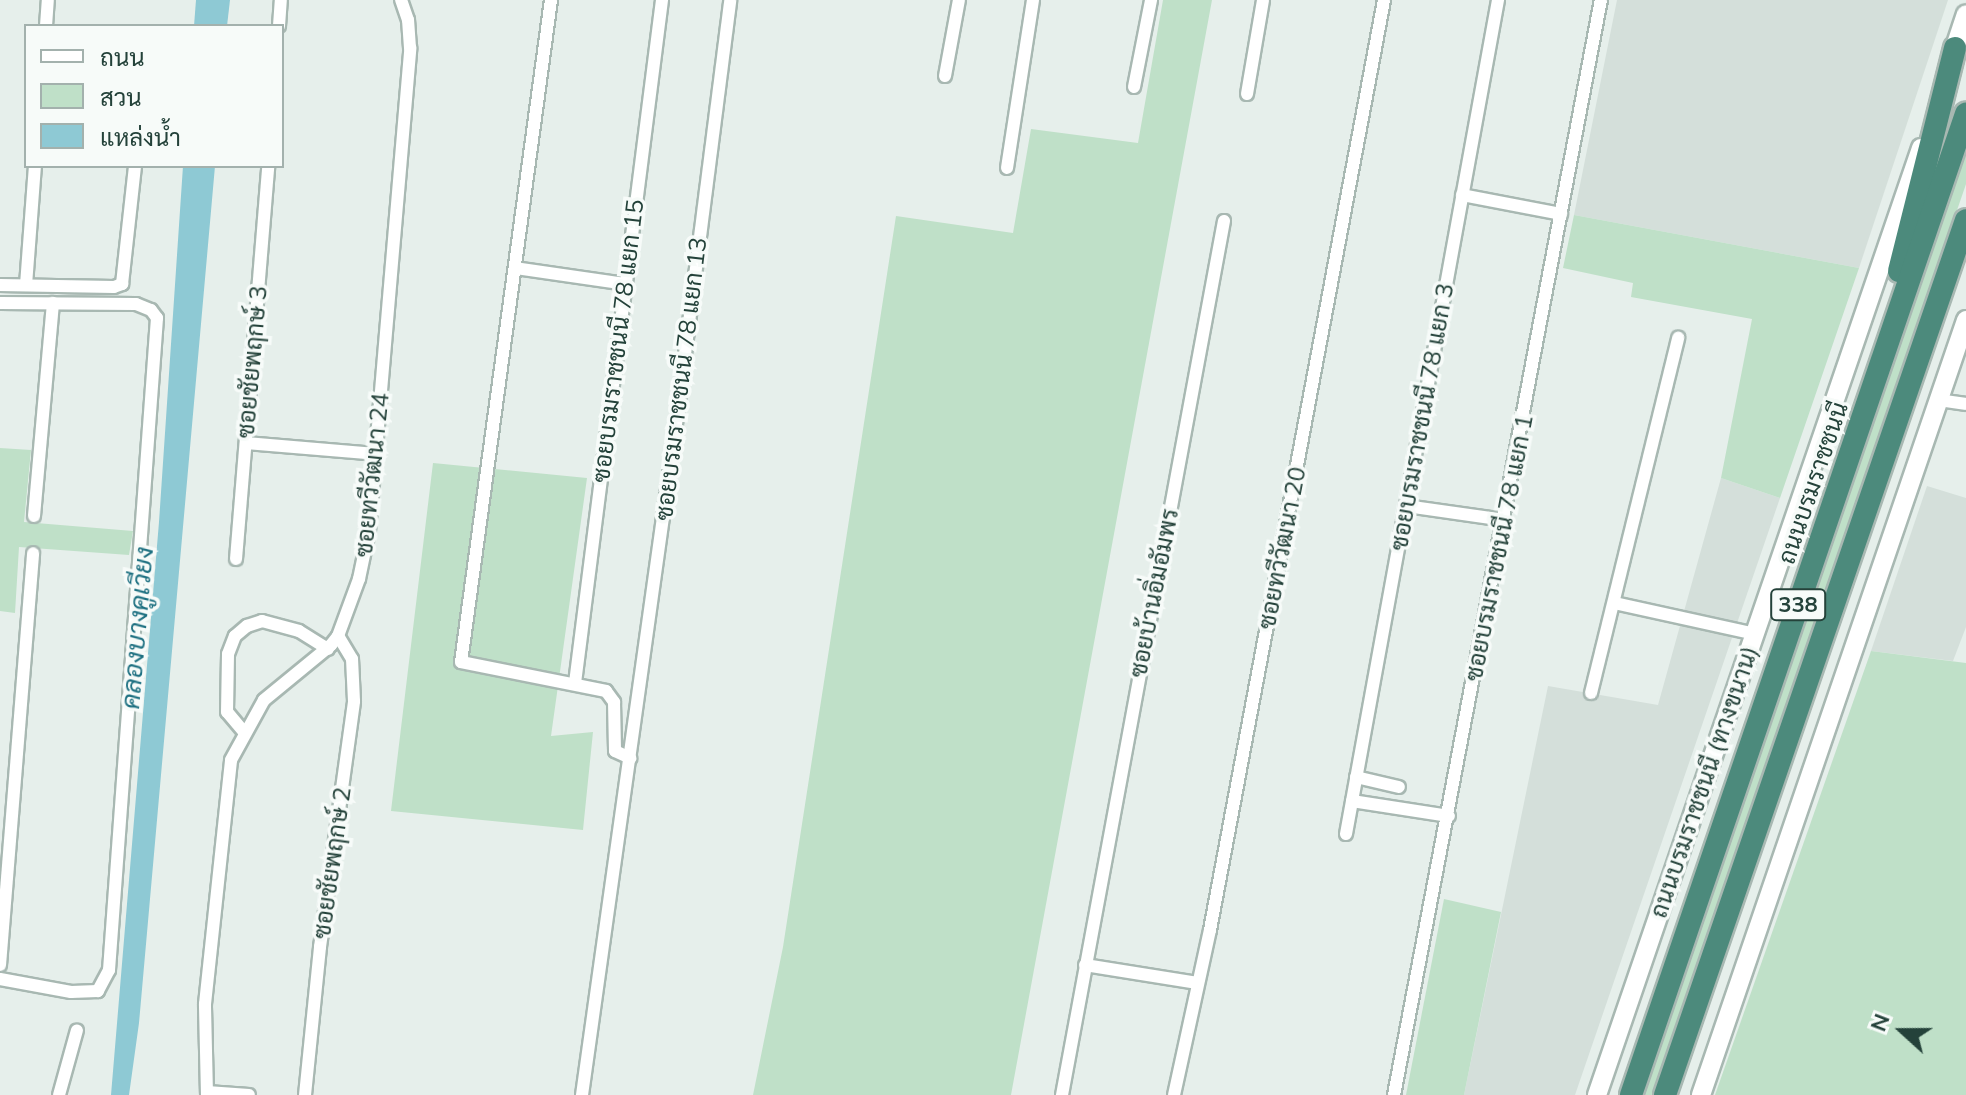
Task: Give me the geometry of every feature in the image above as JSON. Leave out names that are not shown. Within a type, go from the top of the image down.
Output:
[{"type":"highway","points":[[1869,397],[1955,48]]},
{"type":"highway","name":"ถนนบรมราชชนนี","points":[[1631,1095],[1966,114]]},
{"type":"highway","name":"338","points":[[1665,1095],[1966,220]]},
{"type":"main road","name":"ถนนบรมราชชนนี (ทางขนาน)","points":[[1597,1095],[1966,14]]},
{"type":"main road","name":"338","points":[[1701,1095],[1966,320]]},
{"type":"street","points":[[46,24],[48,0]]},
{"type":"street","points":[[279,24],[281,0]]},
{"type":"street","name":"ซอยทวีวัฒนา 24","points":[[207,1094],[205,1004],[231,760],[264,700],[328,649],[338,636],[359,579],[369,531],[410,48],[408,20],[401,0]]},
{"type":"street","points":[[551,0],[461,662],[575,683],[612,696],[615,751],[630,758]]},
{"type":"street","name":"ซอยบรมราชชนนี 78 แยก 15","points":[[575,683],[662,0]]},
{"type":"street","name":"ซอยบรมราชชนนี 78 แยก 13","points":[[582,1095],[630,758],[730,0]]},
{"type":"street","points":[[945,76],[959,0]]},
{"type":"street","points":[[1007,168],[1033,0]]},
{"type":"street","points":[[1134,87],[1151,0]]},
{"type":"street","points":[[1247,94],[1263,0]]},
{"type":"street","name":"ซอยทวีวัฒนา 20","points":[[1174,1095],[1198,983],[1384,0]]},
{"type":"street","name":"ซอยบรมราชชนนี 78 แยก 3","points":[[1346,834],[1498,0]]},
{"type":"street","name":"ซอยบรมราชชนนี 78 แยก 1","points":[[1394,1095],[1601,0]]},
{"type":"street","points":[[26,285],[35,168]]},
{"type":"street","points":[[0,285],[114,287],[122,284],[135,168]]},
{"type":"street","name":"ซอยชัยพฤกษ์ 3","points":[[236,559],[268,168]]},
{"type":"street","points":[[1462,195],[1561,214]]},
{"type":"street","name":"ซอยบ้านอิ่มอัมพร","points":[[1062,1095],[1224,221]]},
{"type":"street","points":[[515,268],[626,284]]},
{"type":"street","points":[[0,303],[136,304],[151,310],[157,318],[109,970],[98,991],[71,992],[0,979]]},
{"type":"street","points":[[34,516],[53,303]]},
{"type":"street","points":[[1591,693],[1678,338]]},
{"type":"street","points":[[1938,400],[1966,404]]},
{"type":"street","points":[[246,443],[376,454]]},
{"type":"street","points":[[1406,506],[1504,520]]},
{"type":"street","points":[[0,965],[33,553]]},
{"type":"street","points":[[1614,603],[1755,634]]},
{"type":"street","points":[[244,732],[227,712],[228,654],[235,636],[247,626],[262,621],[299,631],[328,649]]},
{"type":"street","name":"ซอยชัยพฤกษ์ 2","points":[[305,1095],[354,701],[352,659],[338,636]]},
{"type":"street","points":[[1356,777],[1399,787]]},
{"type":"street","points":[[1352,801],[1449,816]]},
{"type":"street","points":[[1085,965],[1198,983]]},
{"type":"street","points":[[59,1095],[77,1030]]},
{"type":"street","points":[[207,1094],[249,1095]]},
{"type":"shaded area","points":[[1617,0],[1948,0],[1859,268],[1574,215]]},
{"type":"shaded area","points":[[1721,478],[1780,498],[1575,1095],[1464,1095],[1548,686],[1658,705]]},
{"type":"shaded area","points":[[1927,486],[1966,498],[1966,627],[1953,661],[1871,651]]},
{"type":"green space","points":[[1163,0],[1212,0],[1011,1095],[753,1095],[783,947],[896,216],[1013,233],[1031,129],[1138,143]]},
{"type":"green space","points":[[1966,141],[1966,184],[1653,1095],[1639,1095]]},
{"type":"green space","points":[[1574,215],[1859,268],[1780,498],[1721,478],[1752,319],[1631,297],[1633,283],[1563,268]]},
{"type":"green space","points":[[0,448],[31,450],[24,522],[133,531],[129,555],[19,547],[15,613],[0,611]]},
{"type":"green space","points":[[433,463],[587,478],[551,736],[593,732],[583,830],[391,811]]},
{"type":"green space","points":[[1871,651],[1966,663],[1966,1095],[1715,1095]]},
{"type":"green space","points":[[1444,899],[1501,912],[1464,1095],[1406,1095]]},
{"type":"water","points":[[196,0],[230,0],[227,24],[194,24]]},
{"type":"water","points":[[183,168],[215,168],[139,1023],[129,1095],[111,1095],[159,522]]},
{"type":"water label","name":"คลองบางคูเวียง","points":[[137,628]]}]
